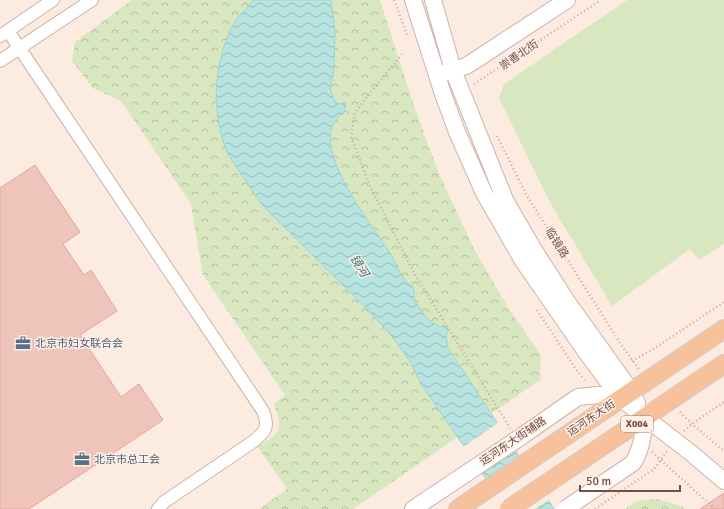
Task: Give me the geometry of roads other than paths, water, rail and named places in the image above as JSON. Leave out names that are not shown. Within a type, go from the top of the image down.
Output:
[{"type":"main road","name":"运河东大街","points":[[458,509],[724,329]]},
{"type":"main road","name":"X004","points":[[510,509],[724,364]]},
{"type":"street","points":[[53,0],[4,33],[20,48],[263,411],[266,420],[266,428],[254,441],[164,502],[158,509]]},
{"type":"street","points":[[0,61],[92,0]]},
{"type":"street","name":"临镜路","points":[[413,0],[437,76],[457,132],[484,193],[522,261],[586,352],[645,418],[724,481]]},
{"type":"street","name":"临镜路","points":[[433,0],[460,68],[505,200],[534,250],[626,395]]},
{"type":"street","name":"崇善北街","points":[[437,76],[460,68],[567,0]]},
{"type":"street","name":"运河东大街辅路","points":[[413,509],[518,435],[578,397],[626,395]]},
{"type":"street","points":[[567,508],[633,463],[638,455],[642,441],[645,418]]},
{"type":"water","name":"镜河","points":[[253,0],[331,0],[335,31],[334,70],[330,89],[336,104],[346,103],[344,113],[333,124],[330,139],[334,157],[341,176],[363,214],[389,252],[402,277],[414,288],[414,300],[427,319],[440,327],[445,325],[448,331],[446,336],[448,348],[554,509],[507,509],[421,384],[410,361],[392,336],[367,309],[263,206],[227,152],[221,134],[216,101],[219,68],[222,51],[235,21]]},
{"type":"place","name":"北京市妇女联合会","points":[[23,343]]},
{"type":"place","name":"北京市总工会","points":[[82,459]]}]
